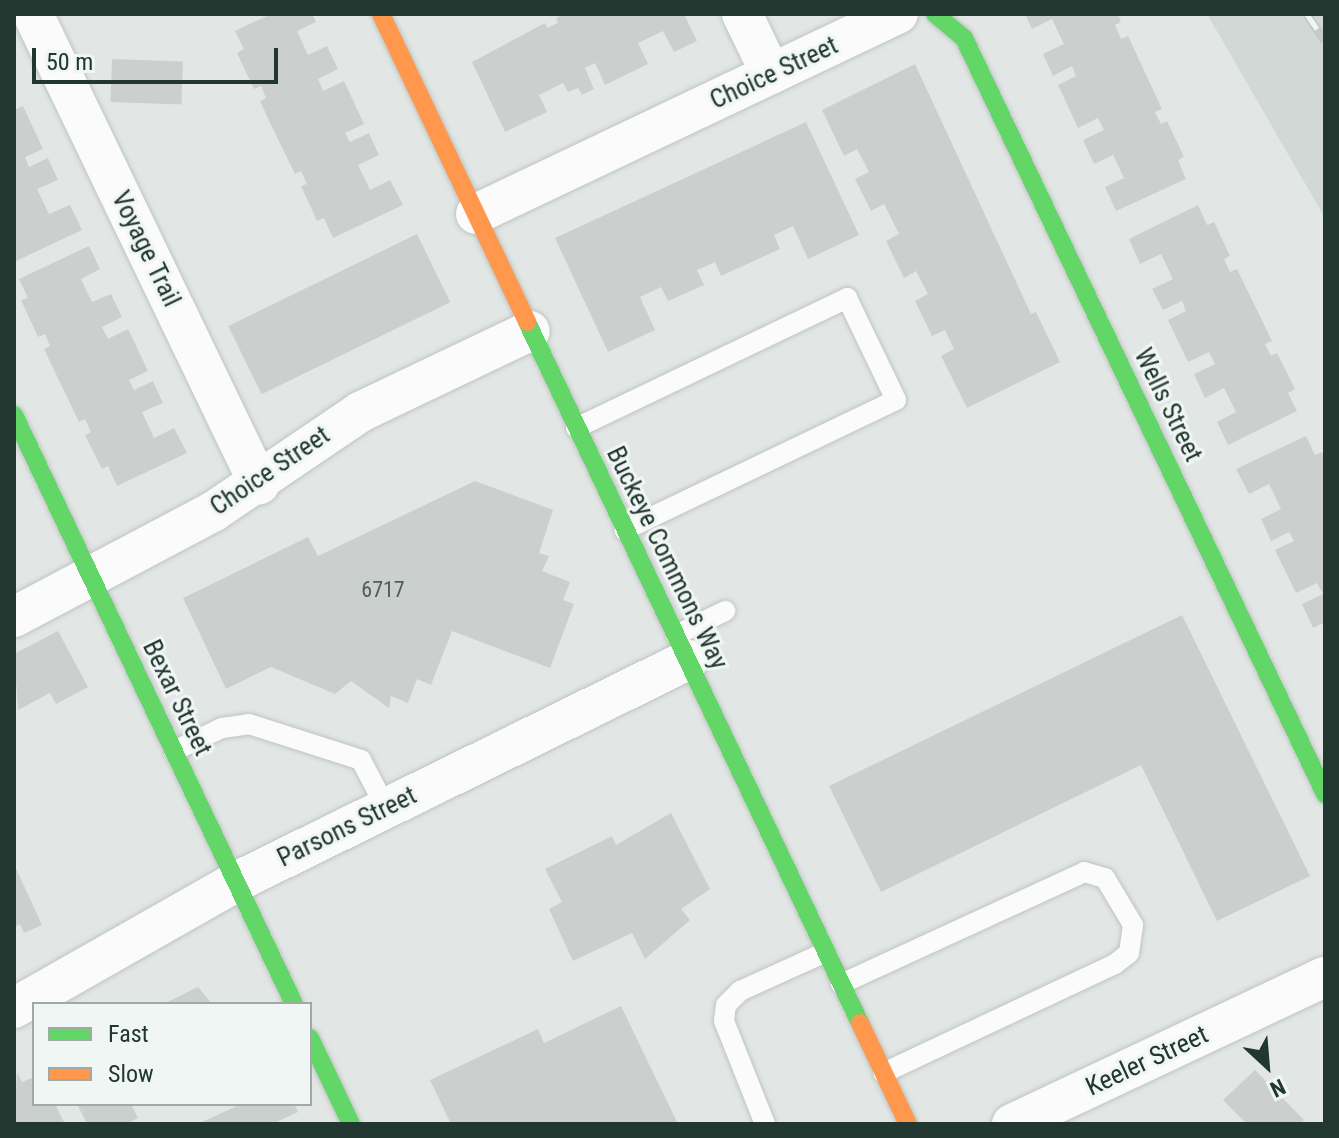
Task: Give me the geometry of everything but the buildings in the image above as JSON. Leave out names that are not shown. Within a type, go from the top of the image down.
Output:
[{"type":"street","name":"Voyage Trail","points":[[33,14],[259,484]]},
{"type":"street","name":"Buckeye Commons Way","points":[[381,14],[908,1124]]},
{"type":"street","points":[[742,14],[771,74]]},
{"type":"street","name":"Choice Street","points":[[476,214],[898,14]]},
{"type":"street","name":"Wells Street","points":[[935,14],[964,38],[1325,794]]},
{"type":"street","name":"Choice Street","points":[[14,617],[259,484],[334,426],[530,331]]},
{"type":"street","name":"Bexar Street","points":[[14,415],[293,1002]]},
{"type":"street","name":"Parsons Street","points":[[14,1008],[236,882],[386,808],[682,647]]},
{"type":"street","name":"Keeler Street","points":[[1012,1124],[1325,977]]},
{"type":"street","points":[[312,1042],[351,1124]]},
{"type":"lane","points":[[576,428],[847,298],[896,400],[625,530]]},
{"type":"lane","points":[[682,647],[725,611]]},
{"type":"lane","points":[[174,751],[222,728],[249,724],[361,760],[386,808]]},
{"type":"lane","points":[[841,984],[1084,872],[1105,878],[1133,925],[1129,953],[1115,964],[883,1073]]},
{"type":"lane","points":[[765,1124],[724,1021],[726,1005],[740,991],[826,952]]},
{"type":"shaded area","points":[[1207,14],[1325,14],[1325,218]]},
{"type":"railway","points":[[1307,14],[1325,41]]},
{"type":"traffic: fast","points":[[935,14],[964,38],[1325,794]]},
{"type":"traffic: fast","points":[[527,322],[860,1023]]},
{"type":"traffic: fast","points":[[14,415],[293,1002]]},
{"type":"traffic: fast","points":[[312,1042],[351,1124]]},
{"type":"traffic: slow","points":[[381,14],[527,322]]},
{"type":"traffic: slow","points":[[860,1023],[908,1124]]}]
